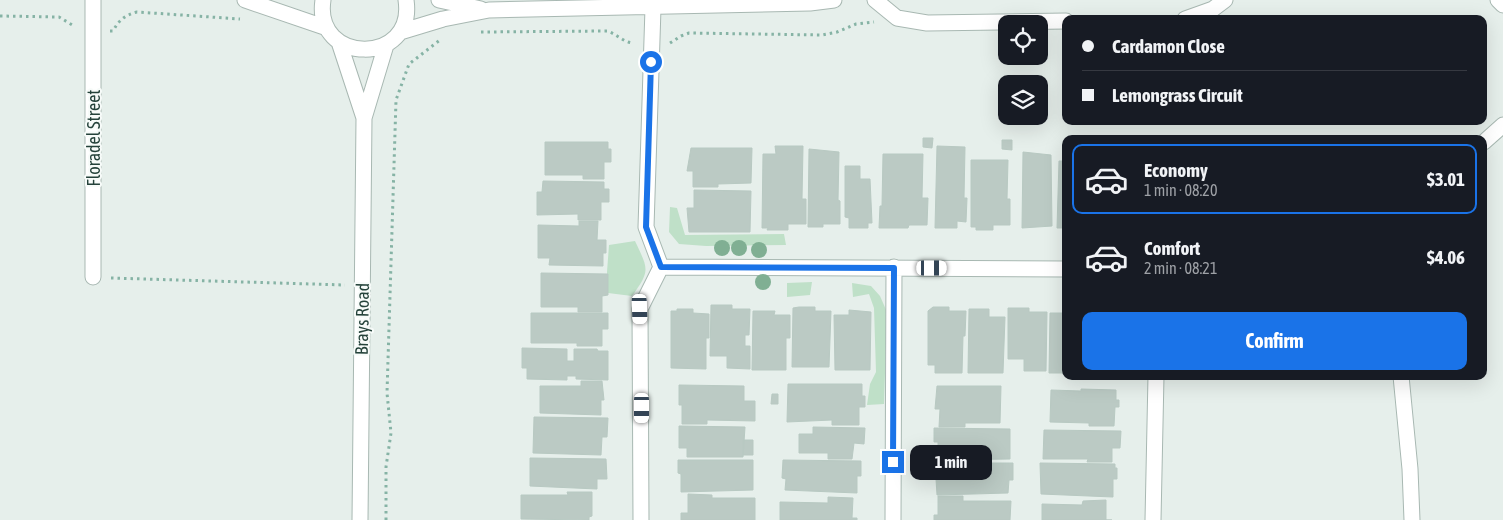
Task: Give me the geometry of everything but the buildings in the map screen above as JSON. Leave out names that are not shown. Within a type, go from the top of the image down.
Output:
[{"type":"street","name":"Floradel Street","points":[[93,0],[93,277]]},
{"type":"street","points":[[245,0],[327,28]]},
{"type":"street","points":[[323,0],[323,17],[327,28],[339,42],[362,50],[378,48],[400,32],[443,19],[489,10],[653,8],[810,3],[834,0]]},
{"type":"street","points":[[400,32],[406,15],[406,0]]},
{"type":"street","points":[[439,0],[489,10]]},
{"type":"street","points":[[1196,15],[1213,9],[1225,0]]},
{"type":"street","points":[[1498,0],[1503,5]]},
{"type":"street","points":[[880,5],[897,18],[927,23],[1062,21]]},
{"type":"street","points":[[641,520],[640,309],[661,267],[646,227],[653,8]]},
{"type":"street","name":"Brays Road","points":[[339,42],[364,118]]},
{"type":"street","name":"Brays Road","points":[[360,520],[364,118],[386,44]]},
{"type":"street","points":[[1487,139],[1503,125]]},
{"type":"street","points":[[661,267],[1062,269]]},
{"type":"street","points":[[893,520],[894,268]]},
{"type":"street","points":[[1152,520],[1156,380]]},
{"type":"street","points":[[1401,380],[1410,469],[1412,520]]},
{"type":"path","points":[[477,32],[607,32],[615,34],[628,43],[673,43],[680,36],[689,33],[822,35],[837,32],[856,24],[873,23],[880,5]]},
{"type":"path","points":[[0,16],[59,17],[74,25],[78,31],[93,32],[113,31],[117,23],[125,15],[137,12],[242,19]]},
{"type":"path","points":[[386,520],[386,467],[391,433],[387,393],[396,100],[409,64],[446,36],[443,19]]},
{"type":"path","points":[[93,277],[363,286]]},
{"type":"green space","points":[[670,207],[677,208],[685,235],[784,234],[786,245],[706,246],[679,244],[669,232]]},
{"type":"green space","points":[[635,241],[645,264],[645,275],[632,296],[608,293],[609,245]]},
{"type":"green space","points":[[812,282],[810,295],[787,297],[787,283]]},
{"type":"green space","points":[[852,283],[871,286],[880,296],[887,312],[884,404],[867,405],[870,384],[876,372],[874,308],[869,294],[853,297]]},
{"type":"route","points":[[651,62],[646,227],[661,267],[894,268],[893,462]]}]
